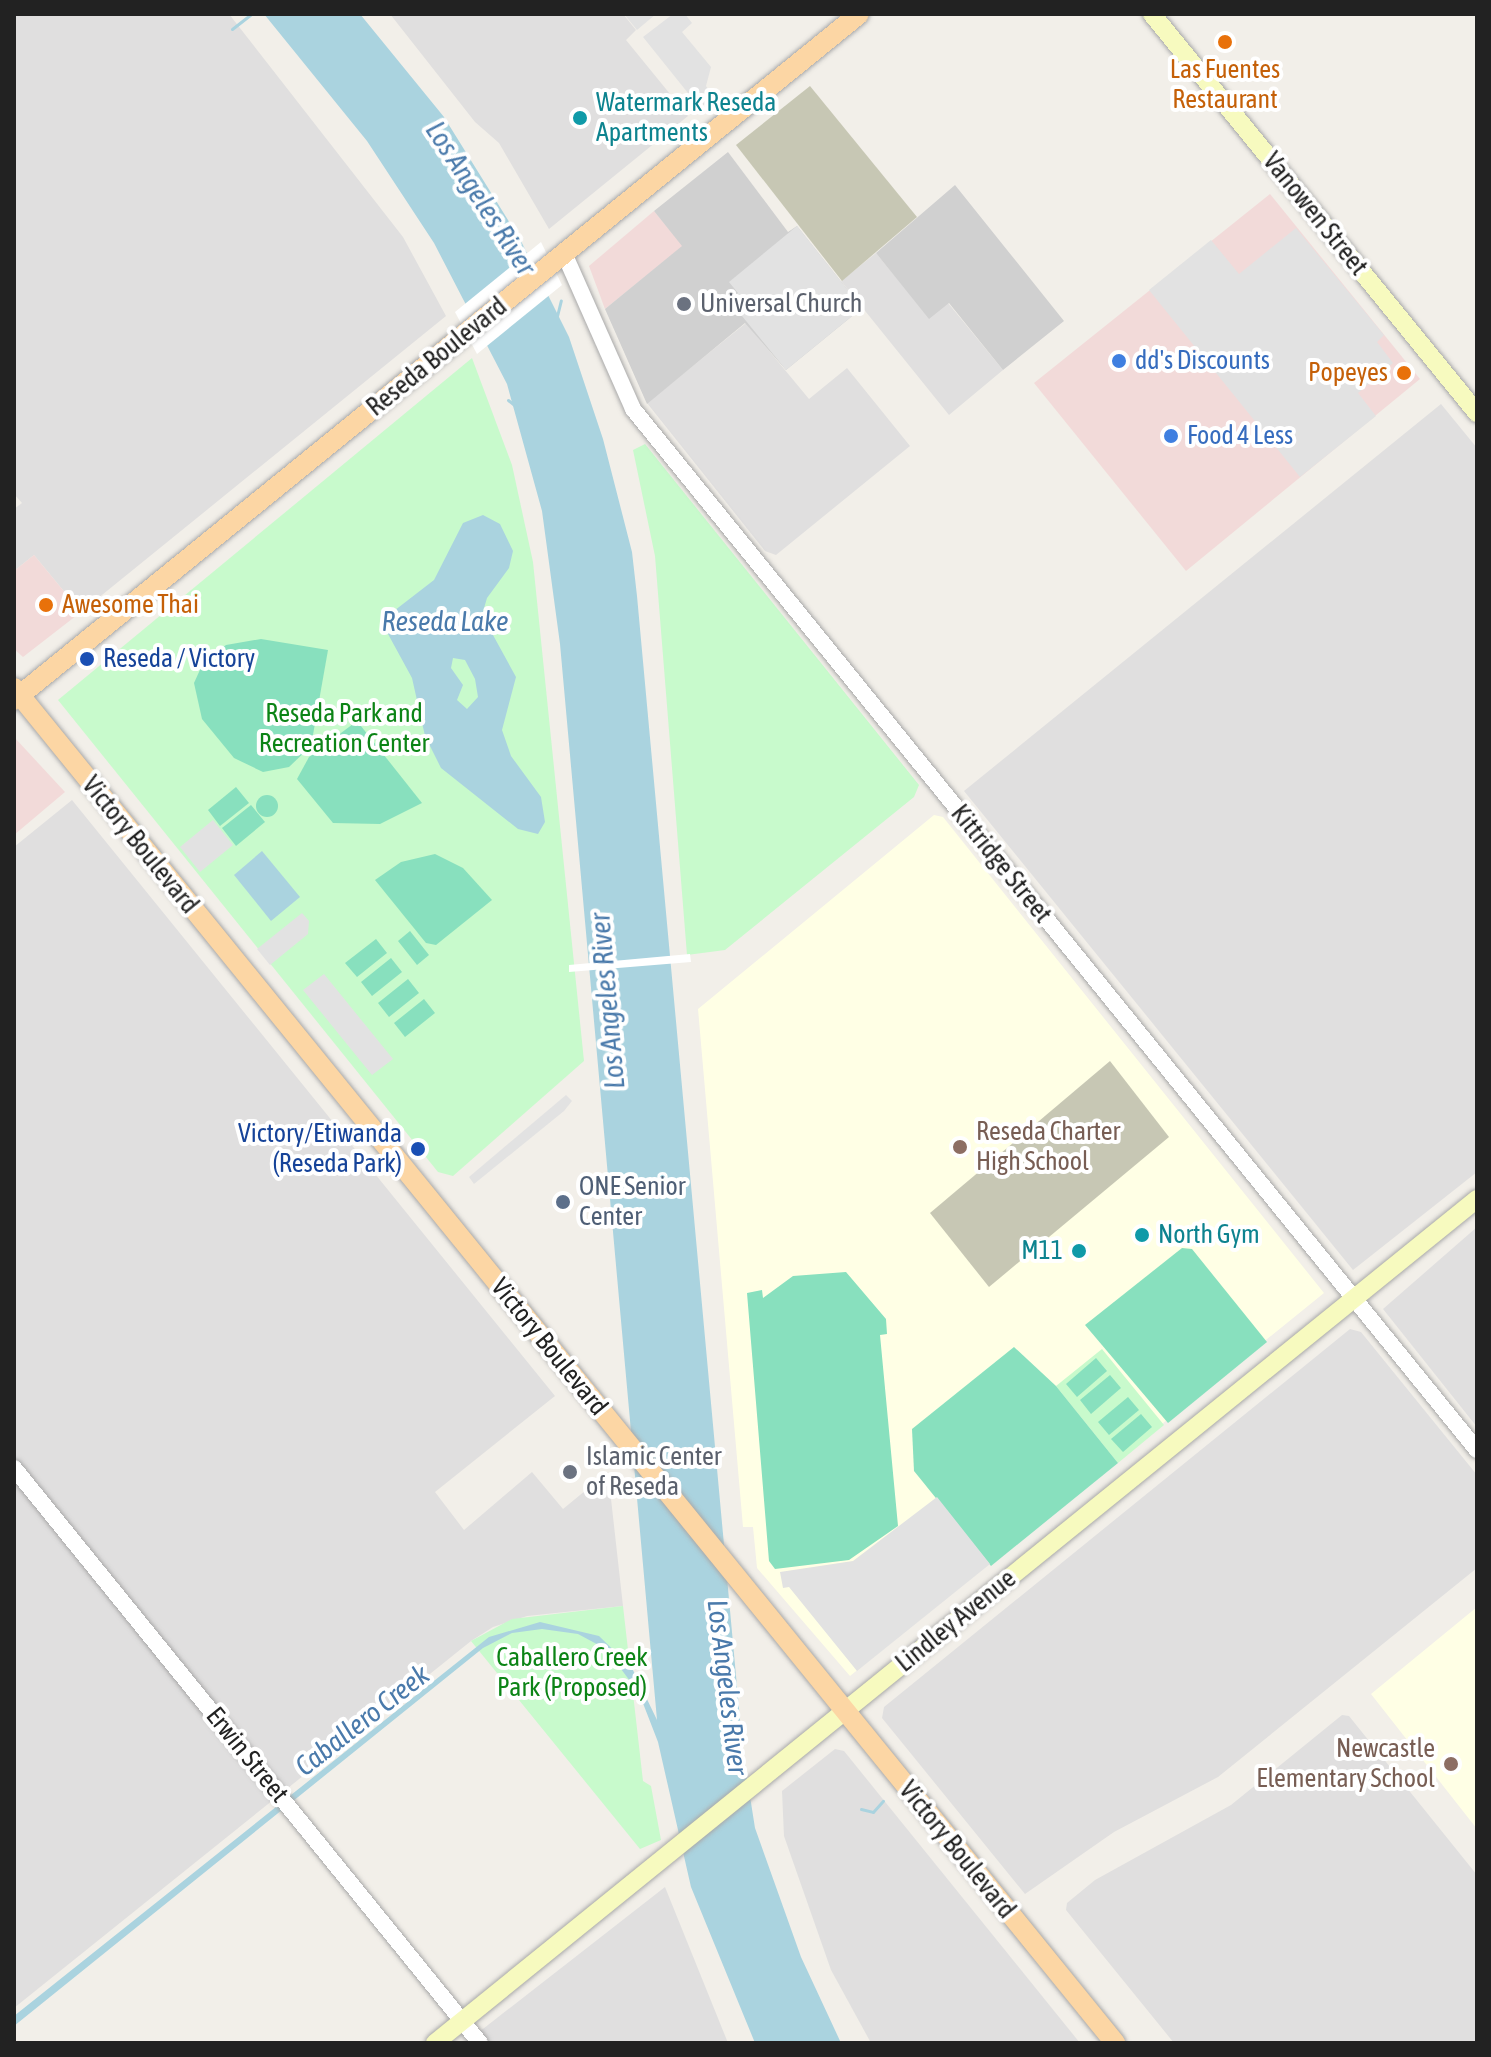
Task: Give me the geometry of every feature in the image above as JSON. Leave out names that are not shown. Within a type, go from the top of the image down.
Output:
[{"type":"main road","name":"Reseda Boulevard","points":[[16,694],[859,14]]},
{"type":"main road","name":"Vanowen Street","points":[[1152,14],[1477,413]]},
{"type":"main road","name":"Victory Boulevard","points":[[16,694],[1115,2043]]},
{"type":"main road","name":"Lindley Avenue","points":[[435,2043],[1477,1199]]},
{"type":"street","name":"Kittridge Street","points":[[558,258],[633,409],[1477,1450]]},
{"type":"street","name":"Erwin Street","points":[[14,1468],[480,2043]]},
{"type":"shaded area","points":[[14,14],[229,14],[403,237],[446,316],[81,612],[34,555],[14,571],[14,509],[22,503],[14,494]]},
{"type":"shaded area","name":"Watermark Reseda Apartments","points":[[390,14],[623,14],[636,30],[626,40],[688,116],[549,229],[499,143],[475,122]]},
{"type":"shaded area","points":[[624,14],[656,14],[637,30]]},
{"type":"shaded area","points":[[673,14],[685,14],[692,23],[682,32],[711,67],[706,86],[714,97],[700,108],[643,37]]},
{"type":"shaded area","points":[[810,86],[917,217],[842,281],[736,145]]},
{"type":"shaded area","points":[[728,152],[788,232],[797,226],[862,308],[786,370],[745,323],[647,404],[605,309],[682,246],[654,211]]},
{"type":"shaded area","points":[[955,185],[1064,321],[1003,370],[949,303],[929,319],[876,253]]},
{"type":"shaded area","points":[[1270,194],[1420,379],[1186,571],[1034,383]]},
{"type":"shaded area","points":[[654,211],[683,246],[605,309],[589,266]]},
{"type":"shaded area","points":[[797,226],[862,308],[786,370],[729,300],[738,293],[729,282]]},
{"type":"shaded area","points":[[1296,228],[1384,335],[1377,342],[1393,363],[1358,393],[1376,416],[1300,477],[1149,290],[1211,240],[1239,274]]},
{"type":"shaded area","points":[[876,253],[929,318],[948,303],[1003,370],[949,415],[841,281]]},
{"type":"shaded area","points":[[746,323],[809,399],[847,368],[910,446],[776,555],[765,551],[647,403]]},
{"type":"shaded area","points":[[1441,404],[1477,448],[1477,1172],[1353,1270],[964,791]]},
{"type":"shaded area","points":[[34,555],[81,612],[23,657],[14,649],[14,571]]},
{"type":"shaded area","points":[[14,739],[65,792],[14,835]]},
{"type":"shaded area","points":[[72,800],[555,1396],[435,1492],[464,1530],[532,1472],[563,1509],[608,1472],[623,1606],[527,1616],[493,1627],[471,1641],[14,2008],[14,847]]},
{"type":"shaded area","name":"Reseda Charter High School","points":[[934,815],[943,817],[1324,1293],[850,1676],[757,1568],[753,1527],[743,1527],[698,1009]]},
{"type":"shaded area","points":[[213,820],[233,845],[200,872],[180,847]]},
{"type":"shaded area","points":[[302,913],[309,921],[308,934],[270,965],[257,949]]},
{"type":"shaded area","points":[[324,974],[393,1059],[372,1075],[303,990]]},
{"type":"shaded area","points":[[1110,1061],[1169,1137],[989,1287],[930,1213]]},
{"type":"shaded area","points":[[566,1095],[572,1101],[564,1111],[474,1184],[469,1177]]},
{"type":"shaded area","points":[[1477,1227],[1477,1427],[1383,1309]]},
{"type":"shaded area","points":[[1350,1329],[1361,1332],[1477,1475],[1477,1568],[1218,1777],[1114,1832],[1025,1894],[882,1718],[884,1707]]},
{"type":"shaded area","points":[[937,1497],[990,1564],[857,1671],[789,1587],[783,1588],[780,1572],[853,1561]]},
{"type":"shaded area","name":"Newcastle Elementary School","points":[[1477,1607],[1477,1829],[1371,1694]]},
{"type":"shaded area","points":[[1342,1715],[1349,1716],[1477,1875],[1477,2043],[1174,2043],[1066,1910],[1067,1903],[1095,1880],[1231,1805]]},
{"type":"shaded area","points":[[835,1749],[844,1751],[1080,2043],[871,2043],[831,1970],[784,1836],[782,1791]]},
{"type":"shaded area","points":[[665,1887],[728,2043],[465,2043],[488,2025]]},
{"type":"green space","name":"Reseda Park and Recreation Center","points":[[472,358],[512,465],[533,562],[584,1061],[453,1176],[438,1172],[58,700]]},
{"type":"green space","points":[[645,444],[919,785],[914,797],[725,950],[687,955],[655,556],[633,450]]},
{"type":"green space","points":[[261,639],[328,650],[311,746],[289,767],[263,772],[234,758],[202,719],[194,683],[204,661],[226,645]]},
{"type":"green space","points":[[357,721],[422,803],[380,824],[333,823],[297,779],[309,757]]},
{"type":"green space","points":[[236,787],[249,803],[220,826],[208,810]]},
{"type":"green space","points":[[267,795],[275,798],[278,806],[275,814],[267,817],[259,814],[256,806],[259,798]]},
{"type":"green space","points":[[251,805],[265,822],[236,846],[222,828]]},
{"type":"green space","points":[[435,854],[463,868],[492,900],[436,945],[426,943],[375,880],[401,862]]},
{"type":"green space","points":[[410,931],[429,955],[417,965],[398,941]]},
{"type":"green space","points":[[376,939],[387,953],[357,977],[345,963]]},
{"type":"green space","points":[[391,958],[402,972],[372,996],[361,982]]},
{"type":"green space","points":[[408,979],[419,993],[389,1017],[378,1003]]},
{"type":"green space","points":[[424,999],[435,1013],[405,1037],[394,1023]]},
{"type":"green space","points":[[1182,1248],[1192,1249],[1267,1342],[1168,1423],[1085,1325]]},
{"type":"green space","points":[[846,1272],[886,1319],[887,1334],[880,1335],[898,1526],[849,1560],[775,1569],[769,1561],[747,1293],[762,1290],[763,1298],[793,1276]]},
{"type":"green space","points":[[1014,1347],[1056,1386],[1118,1463],[991,1566],[914,1471],[912,1429]]},
{"type":"green space","points":[[1102,1349],[1164,1425],[1118,1463],[1056,1386]]},
{"type":"green space","points":[[1096,1358],[1107,1371],[1077,1397],[1066,1384]]},
{"type":"green space","points":[[1110,1375],[1121,1388],[1091,1414],[1080,1400]]},
{"type":"green space","points":[[1128,1397],[1139,1410],[1109,1435],[1098,1422]]},
{"type":"green space","points":[[1141,1414],[1152,1427],[1123,1452],[1111,1439]]},
{"type":"green space","name":"Caballero Creek Park (Proposed)","points":[[623,1606],[643,1781],[651,1786],[661,1840],[640,1849],[471,1641],[512,1619]]},
{"type":"water","name":"Los Angeles River","points":[[264,14],[360,14],[444,117],[521,241],[569,337],[603,439],[632,552],[637,596],[743,1752],[755,1828],[801,1957],[841,2043],[755,2043],[691,1887],[658,1742],[639,1693],[606,1649],[578,1634],[542,1629],[512,1633],[483,1648],[14,2026],[14,2016],[489,1637],[540,1622],[599,1636],[632,1668],[657,1720],[560,644],[542,511],[507,384],[434,243],[367,141]]},
{"type":"water","name":"Reseda Lake","points":[[483,515],[500,524],[513,551],[509,568],[487,598],[482,615],[516,677],[502,730],[511,756],[541,797],[545,822],[538,834],[518,829],[441,768],[425,736],[412,678],[388,634],[390,614],[434,580],[463,523]],"holes":[[[453,658],[465,660],[475,679],[478,697],[467,709],[457,700],[463,685],[451,668]]]},
{"type":"water","points":[[262,851],[300,897],[271,921],[234,875]]},
{"type":"pier","points":[[541,242],[562,285],[477,354],[455,312]]},
{"type":"pier","points":[[690,954],[691,962],[569,972],[569,965]]},
{"type":"waterway","points":[[232,29],[251,14]]},
{"type":"waterway","points":[[557,316],[561,300]]},
{"type":"waterway","points":[[508,400],[518,408]]},
{"type":"waterway","points":[[861,1809],[873,1812],[883,1801]]},
{"type":"place","name":"Las Fuentes Restaurant","points":[[1225,42]]},
{"type":"place","name":"Watermark Reseda Apartments","points":[[580,118]]},
{"type":"place","name":"Universal Church","points":[[684,304]]},
{"type":"place","name":"dd's Discounts","points":[[1119,361]]},
{"type":"place","name":"Popeyes","points":[[1404,373]]},
{"type":"place","name":"Food 4 Less","points":[[1171,436]]},
{"type":"place","name":"Awesome Thai","points":[[46,605]]},
{"type":"place","name":"Reseda / Victory","points":[[87,659]]},
{"type":"place","name":"Reseda Charter High School","points":[[960,1147]]},
{"type":"place","name":"Victory/Etiwanda (Reseda Park)","points":[[418,1149]]},
{"type":"place","name":"ONE Senior Center","points":[[563,1202]]},
{"type":"place","name":"North Gym","points":[[1142,1235]]},
{"type":"place","name":"M11","points":[[1079,1251]]},
{"type":"place","name":"Islamic Center of Reseda","points":[[570,1472]]},
{"type":"place","name":"Newcastle Elementary School","points":[[1451,1764]]},
{"type":"water label","name":"Caballero Creek","points":[[362,1720]]}]
